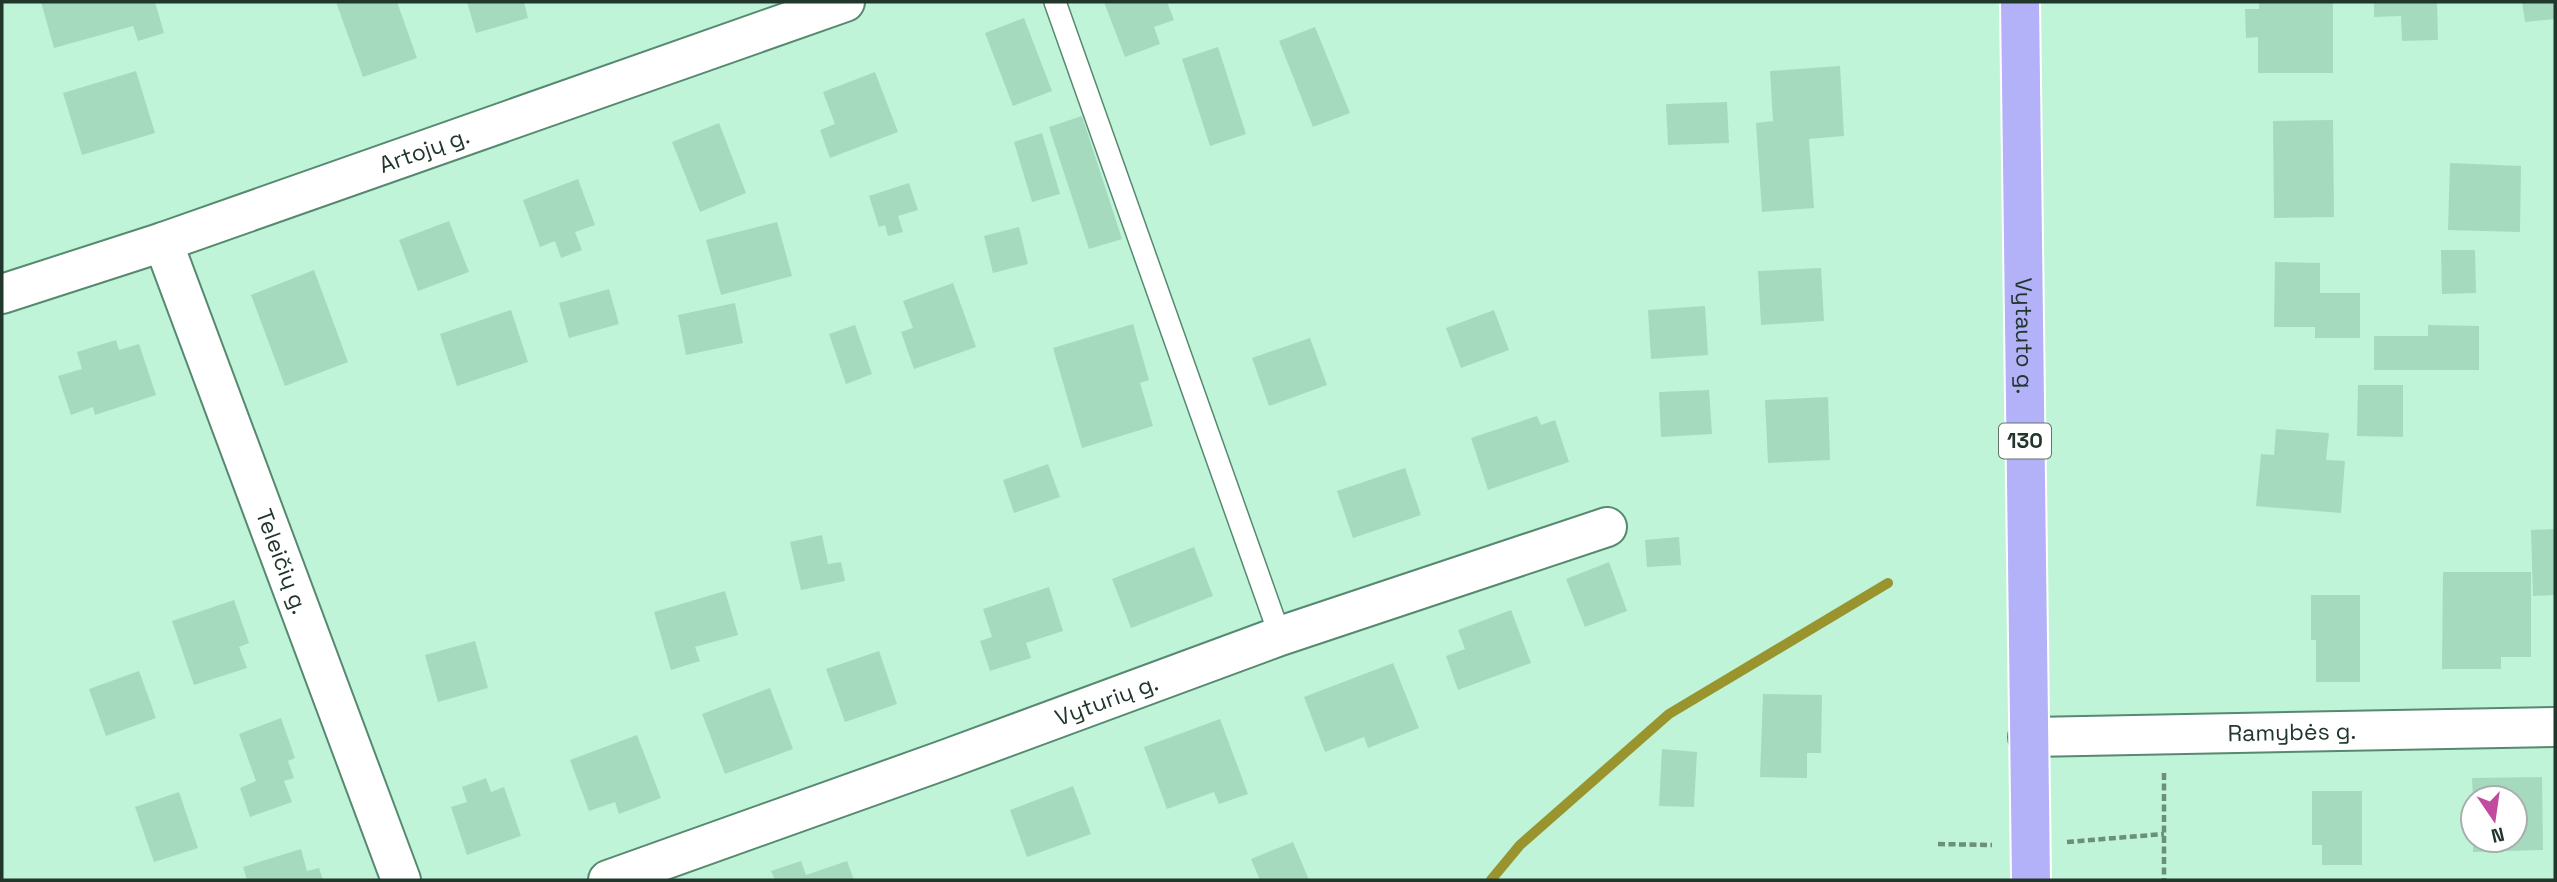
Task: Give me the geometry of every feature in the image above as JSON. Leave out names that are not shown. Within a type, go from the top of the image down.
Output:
[{"type":"main road","name":"Vytauto g.","points":[[2020,2],[2031,880]]},
{"type":"street","name":"Artojų g.","points":[[2,295],[163,242],[845,2]]},
{"type":"street","name":"Teleičių g.","points":[[163,242],[401,880]]},
{"type":"street","name":"Vyturių g.","points":[[608,880],[931,765],[1280,636],[1607,527]]},
{"type":"street","name":"Ramybės g.","points":[[2028,737],[2555,727]]},
{"type":"lane","points":[[1055,2],[1280,636]]},
{"type":"path","points":[[2164,735],[2164,880]]},
{"type":"building","points":[[41,2],[155,2],[164,33],[138,41],[133,26],[54,48]]},
{"type":"building","points":[[336,2],[397,2],[417,58],[363,77]]},
{"type":"building","points":[[467,2],[524,2],[528,18],[476,33]]},
{"type":"building","points":[[1104,2],[1167,2],[1174,20],[1154,27],[1160,44],[1125,57]]},
{"type":"building","points":[[2259,2],[2333,2],[2333,73],[2258,73],[2258,37],[2246,38],[2245,9],[2259,9]]},
{"type":"building","points":[[2374,2],[2437,2],[2438,40],[2402,41],[2401,16],[2374,17]]},
{"type":"building","points":[[2522,2],[2555,2],[2555,19],[2525,22]]},
{"type":"building","points":[[1024,18],[1052,91],[1013,106],[985,33]]},
{"type":"building","points":[[1315,27],[1350,113],[1313,127],[1279,41]]},
{"type":"building","points":[[1218,47],[1246,134],[1210,146],[1182,59]]},
{"type":"building","points":[[1840,66],[1844,136],[1809,139],[1814,208],[1762,212],[1756,123],[1773,121],[1770,71]]},
{"type":"building","points":[[136,71],[155,133],[82,155],[63,93]]},
{"type":"building","points":[[875,72],[898,132],[830,158],[820,130],[835,124],[823,92]]},
{"type":"building","points":[[1727,102],[1729,143],[1668,145],[1666,104]]},
{"type":"building","points":[[1082,116],[1122,239],[1089,249],[1049,127]]},
{"type":"building","points":[[2333,120],[2334,217],[2274,218],[2273,121]]},
{"type":"building","points":[[719,123],[746,193],[700,212],[672,142]]},
{"type":"building","points":[[1042,133],[1060,194],[1032,202],[1014,142]]},
{"type":"building","points":[[2450,163],[2521,166],[2520,232],[2448,230]]},
{"type":"building","points":[[578,179],[595,225],[575,232],[582,250],[561,258],[555,241],[540,247],[523,200]]},
{"type":"building","points":[[909,183],[918,210],[898,216],[903,232],[888,236],[885,225],[879,227],[869,196]]},
{"type":"building","points":[[449,221],[469,272],[418,291],[399,240]]},
{"type":"building","points":[[777,222],[792,276],[721,295],[706,240]]},
{"type":"building","points":[[1019,227],[1028,264],[993,273],[984,236]]},
{"type":"building","points":[[2441,250],[2475,250],[2476,293],[2442,294]]},
{"type":"building","points":[[2275,262],[2320,263],[2320,293],[2360,293],[2360,338],[2315,338],[2315,327],[2274,327]]},
{"type":"building","points":[[1821,268],[1824,321],[1761,325],[1758,271]]},
{"type":"building","points":[[314,270],[348,362],[285,386],[251,295]]},
{"type":"building","points":[[953,283],[976,347],[914,369],[901,332],[913,328],[903,301]]},
{"type":"building","points":[[609,289],[619,324],[569,338],[559,303]]},
{"type":"building","points":[[735,303],[743,343],[686,355],[678,315]]},
{"type":"building","points":[[1705,306],[1708,355],[1651,359],[1648,310]]},
{"type":"building","points":[[511,310],[528,362],[457,386],[440,334]]},
{"type":"building","points":[[1494,310],[1509,350],[1461,368],[1446,328]]},
{"type":"building","points":[[1133,324],[1149,380],[1140,383],[1153,426],[1082,448],[1053,348]]},
{"type":"building","points":[[855,325],[872,374],[846,384],[829,334]]},
{"type":"building","points":[[2428,325],[2479,326],[2479,370],[2374,370],[2374,336],[2428,336]]},
{"type":"building","points":[[1310,338],[1327,385],[1269,406],[1252,358]]},
{"type":"building","points":[[116,340],[119,350],[139,344],[156,395],[95,415],[93,407],[71,415],[58,376],[82,369],[77,352]]},
{"type":"building","points":[[2358,385],[2403,385],[2403,437],[2357,436]]},
{"type":"building","points":[[1709,390],[1712,434],[1661,437],[1659,392]]},
{"type":"building","points":[[1828,397],[1830,460],[1768,463],[1765,400]]},
{"type":"building","points":[[1537,416],[1541,425],[1555,420],[1569,462],[1488,490],[1471,438]]},
{"type":"building","points":[[2276,429],[2329,433],[2326,460],[2345,461],[2341,513],[2256,506],[2261,454],[2274,455]]},
{"type":"building","points":[[1048,464],[1060,497],[1014,513],[1003,480]]},
{"type":"building","points":[[1405,468],[1421,515],[1353,538],[1337,491]]},
{"type":"building","points":[[2555,529],[2555,595],[2533,596],[2531,530]]},
{"type":"building","points":[[822,535],[828,564],[841,562],[845,581],[801,590],[790,542]]},
{"type":"building","points":[[1679,537],[1681,565],[1647,567],[1645,540]]},
{"type":"building","points":[[1194,547],[1213,596],[1131,628],[1112,579]]},
{"type":"building","points":[[1609,562],[1627,611],[1585,627],[1566,579]]},
{"type":"building","points":[[2443,572],[2531,572],[2531,657],[2501,657],[2501,669],[2442,669]]},
{"type":"building","points":[[1049,587],[1063,631],[1026,643],[1031,658],[990,671],[980,641],[992,637],[983,609]]},
{"type":"building","points":[[725,591],[738,635],[695,647],[700,661],[671,670],[654,612]]},
{"type":"building","points":[[2311,595],[2360,595],[2360,682],[2316,682],[2316,640],[2311,640]]},
{"type":"building","points":[[234,600],[249,643],[239,647],[247,668],[194,685],[172,621]]},
{"type":"building","points":[[1511,610],[1531,663],[1458,690],[1446,656],[1465,649],[1458,630]]},
{"type":"building","points":[[475,641],[488,688],[438,702],[425,655]]},
{"type":"building","points":[[879,651],[897,704],[845,722],[826,669]]},
{"type":"building","points":[[1393,663],[1419,728],[1368,748],[1364,737],[1325,752],[1304,697]]},
{"type":"building","points":[[139,671],[156,718],[106,736],[89,689]]},
{"type":"building","points":[[770,688],[793,749],[725,774],[702,714]]},
{"type":"building","points":[[1763,694],[1822,695],[1821,753],[1807,753],[1807,778],[1760,777]]},
{"type":"building","points":[[281,718],[295,758],[288,761],[294,778],[284,781],[292,802],[250,817],[240,788],[256,781],[239,734]]},
{"type":"building","points":[[1220,719],[1248,794],[1219,804],[1214,792],[1167,809],[1144,747]]},
{"type":"building","points":[[637,735],[661,798],[619,814],[615,802],[589,811],[570,760]]},
{"type":"building","points":[[1662,749],[1697,752],[1694,807],[1659,806]]},
{"type":"building","points":[[2542,777],[2543,850],[2529,850],[2529,784],[2472,784],[2472,778]]},
{"type":"building","points":[[486,778],[491,792],[504,787],[521,836],[467,855],[451,807],[467,802],[462,787]]},
{"type":"building","points":[[1073,786],[1091,834],[1027,857],[1010,810]]},
{"type":"building","points":[[2312,791],[2362,791],[2362,865],[2322,865],[2322,845],[2312,845]]},
{"type":"building","points":[[179,792],[198,848],[154,862],[135,807]]},
{"type":"building","points":[[1293,842],[1309,880],[1260,880],[1251,859]]},
{"type":"building","points":[[301,849],[307,871],[319,868],[323,880],[247,880],[243,867]]},
{"type":"building","points":[[801,861],[806,875],[847,861],[854,880],[775,880],[771,871]]},
{"type":"waterway","points":[[1491,880],[1520,845],[1669,714],[1888,583]]}]
